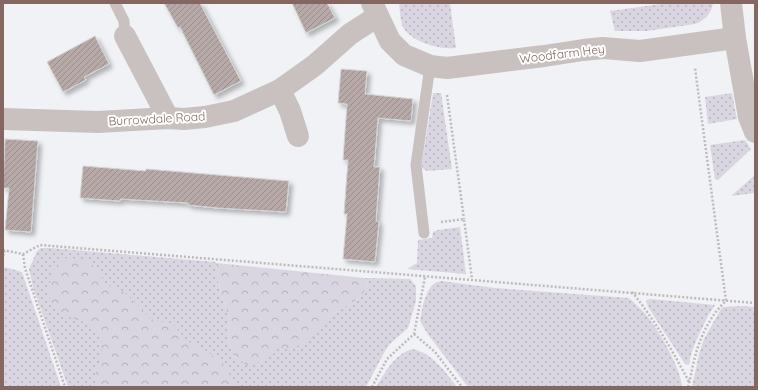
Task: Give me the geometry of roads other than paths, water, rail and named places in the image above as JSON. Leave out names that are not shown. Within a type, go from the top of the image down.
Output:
[{"type":"street","points":[[730,3],[749,117],[755,132]]},
{"type":"street","name":"Woodfarm Hey","points":[[375,10],[390,41],[428,76],[447,68],[603,48],[640,51],[735,38]]},
{"type":"street","name":"Burrowdale Road","points":[[3,119],[98,122],[168,118],[184,119],[205,117],[234,111],[280,90],[315,64],[375,10]]},
{"type":"street","points":[[125,36],[168,118]]},
{"type":"street","points":[[280,90],[290,111],[298,136]]},
{"type":"lane","points":[[115,3],[124,21],[125,36]]},
{"type":"lane","points":[[423,228],[416,165],[428,76]]}]
